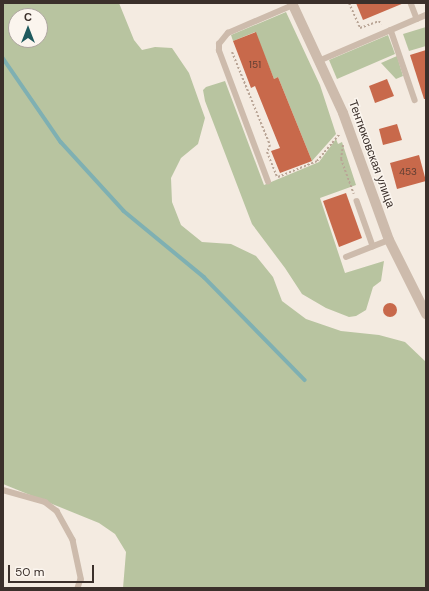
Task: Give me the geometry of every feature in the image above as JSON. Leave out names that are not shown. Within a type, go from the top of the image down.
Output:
[{"type":"street","name":"Тентюковская улица","points":[[293,4],[343,113],[389,240],[426,314]]},
{"type":"lane","points":[[411,3],[417,19]]},
{"type":"lane","points":[[268,182],[219,51],[219,44],[228,33],[293,4]]},
{"type":"lane","points":[[320,60],[426,15]]},
{"type":"lane","points":[[391,30],[415,100]]},
{"type":"lane","points":[[357,201],[373,246]]},
{"type":"lane","points":[[346,257],[389,240]]},
{"type":"lane","points":[[3,490],[45,502],[57,511],[72,540],[81,579],[78,588]]},
{"type":"path","points":[[349,3],[360,28],[379,21],[384,33]]},
{"type":"path","points":[[232,52],[270,145],[267,152],[278,177]]},
{"type":"path","points":[[268,182],[317,161],[340,133]]},
{"type":"path","points":[[344,142],[341,159],[357,201]]},
{"type":"green space","points":[[3,3],[119,3],[134,40],[142,50],[155,47],[172,48],[189,73],[205,118],[198,144],[181,158],[171,178],[172,202],[181,225],[202,242],[231,244],[256,256],[273,277],[282,301],[306,319],[341,331],[379,335],[405,342],[426,362],[426,588],[123,588],[126,552],[115,534],[99,523],[3,484]]},
{"type":"green space","points":[[286,12],[320,85],[336,134],[312,161],[278,77],[274,79],[255,32],[233,41],[231,35]]},
{"type":"green space","points":[[426,27],[426,46],[409,51],[403,34]]},
{"type":"green space","points":[[388,35],[395,54],[337,79],[329,60]]},
{"type":"green space","points":[[397,56],[403,76],[396,79],[381,63]]},
{"type":"green space","points":[[225,81],[264,185],[319,162],[336,139],[338,144],[342,142],[356,185],[320,198],[345,273],[384,261],[381,281],[373,287],[366,310],[356,316],[349,317],[326,308],[302,294],[285,268],[252,224],[205,101],[203,90],[206,87]]},
{"type":"building","points":[[356,3],[404,3],[363,20]]},
{"type":"building","points":[[256,32],[274,79],[278,77],[312,161],[280,173],[271,151],[280,148],[255,86],[251,88],[233,41]]},
{"type":"building","points":[[426,50],[426,99],[424,99],[410,55]]},
{"type":"building","points":[[387,79],[394,96],[375,103],[369,86]]},
{"type":"building","points":[[397,124],[402,140],[383,145],[379,129]]},
{"type":"building","points":[[419,155],[426,181],[397,189],[390,163]]},
{"type":"building","points":[[346,193],[362,238],[339,247],[323,201]]},
{"type":"building","points":[[390,303],[395,305],[397,310],[395,315],[390,317],[385,315],[383,310],[385,305]]},
{"type":"waterway","points":[[3,58],[61,142],[124,211],[204,277],[305,380]]}]
